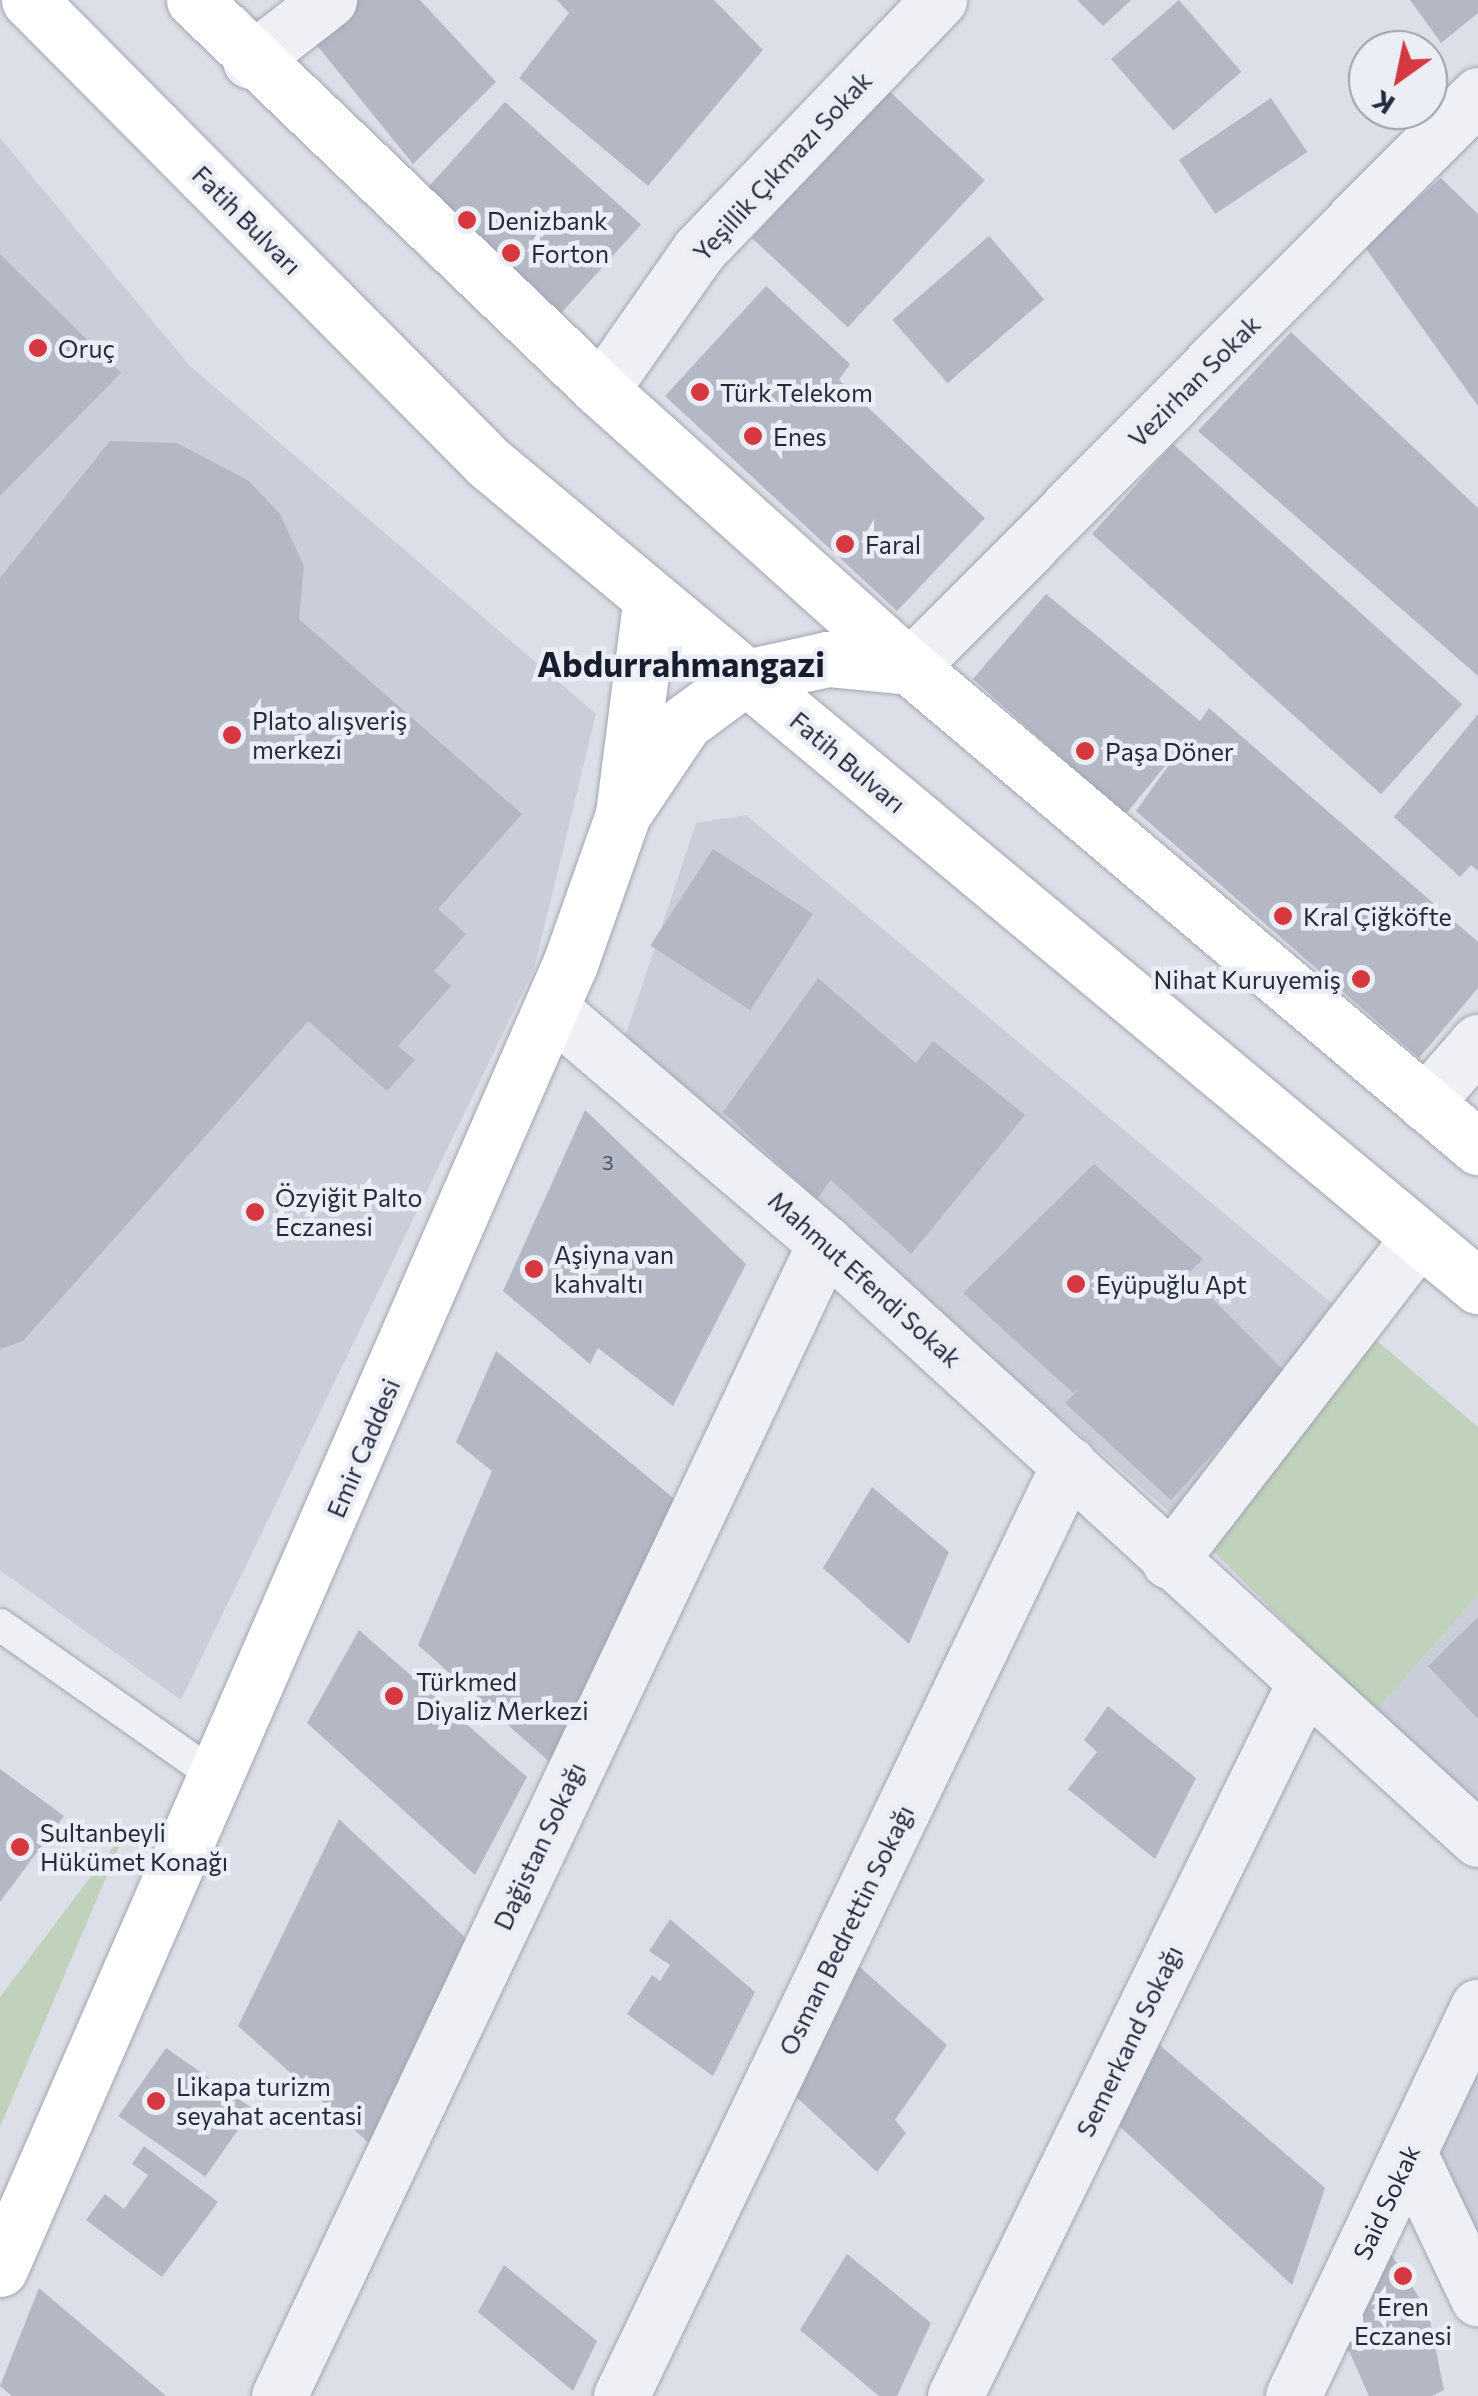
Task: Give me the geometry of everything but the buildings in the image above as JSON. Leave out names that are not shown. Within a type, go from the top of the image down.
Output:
[{"type":"main road","name":"Fatih Bulvarı","points":[[29,0],[489,463],[650,604],[746,677],[1478,1286]]},
{"type":"main road","points":[[194,0],[250,60],[601,390],[910,667],[1478,1147]]},
{"type":"main road","name":"Emir Caddesi","points":[[0,2269],[551,1008],[623,814],[650,604]]},
{"type":"main road","points":[[623,814],[685,722],[746,677],[827,659],[910,667]]},
{"type":"street","points":[[250,60],[329,0]]},
{"type":"street","name":"Yeşillik Çıkmazı Sokak","points":[[601,390],[699,250],[939,0]]},
{"type":"street","name":"Vezirhan Sokak","points":[[910,667],[1478,95]]},
{"type":"street","name":"Mahmut Efendi Sokak","points":[[551,1008],[826,1242],[1303,1686],[1478,1839]]},
{"type":"street","points":[[1424,1103],[1478,1042]]},
{"type":"street","points":[[1169,1561],[1418,1239]]},
{"type":"street","name":"Dağistan Sokağı","points":[[279,2396],[826,1242]]},
{"type":"street","name":"Osman Bedrettin Sokağı","points":[[621,2396],[1068,1464]]},
{"type":"street","name":"Semerkand Sokağı","points":[[956,2396],[1303,1686]]},
{"type":"street","name":"Said Sokak","points":[[1293,2396],[1478,2007]]},
{"type":"street","points":[[1409,2153],[1478,2298]]},
{"type":"lane","points":[[0,1625],[215,1776]]},
{"type":"shaded area","points":[[0,138],[190,366],[596,714],[534,969],[181,1700],[0,1570]]},
{"type":"shaded area","points":[[746,815],[1376,1340],[1203,1541],[624,1040],[696,823]]},
{"type":"shaded area","points":[[1478,1595],[1478,1821],[1375,1712]]},
{"type":"shaded area","points":[[1478,2064],[1478,2250],[1436,2156]]},
{"type":"green space","points":[[1376,1340],[1478,1427],[1478,1595],[1375,1712],[1203,1541]]},
{"type":"green space","points":[[126,1830],[0,2127],[0,1997]]},
{"type":"place","name":"Denizbank","points":[[467,220]]},
{"type":"place","name":"Forton","points":[[511,253]]},
{"type":"place","name":"Oruç","points":[[38,348]]},
{"type":"place","name":"Türk Telekom","points":[[700,392]]},
{"type":"place","name":"Enes","points":[[753,436]]},
{"type":"place","name":"Faral","points":[[845,544]]},
{"type":"place","name":"Plato alışveriş merkezi","points":[[232,735]]},
{"type":"place","name":"Paşa Döner","points":[[1085,751]]},
{"type":"place","name":"Kral Çiğköfte","points":[[1283,916]]},
{"type":"place","name":"Nihat Kuruyemiş","points":[[1361,979]]},
{"type":"place","name":"Özyiğit Palto Eczanesi","points":[[255,1212]]},
{"type":"place","name":"Aşiyna van kahvaltı","points":[[534,1269]]},
{"type":"place","name":"Eyüpuğlu Apt","points":[[1076,1284]]},
{"type":"place","name":"Türkmed Diyaliz Merkezi","points":[[394,1696]]},
{"type":"place","name":"Sultanbeyli Hükümet Konağı","points":[[20,1847]]},
{"type":"place","name":"Likapa turizm seyahat acentasi","points":[[156,2101]]},
{"type":"place","name":"Eren Eczanesi","points":[[1403,2276]]},
{"type":"district","name":"Abdurrahmangazi","points":[[681,663]]}]
